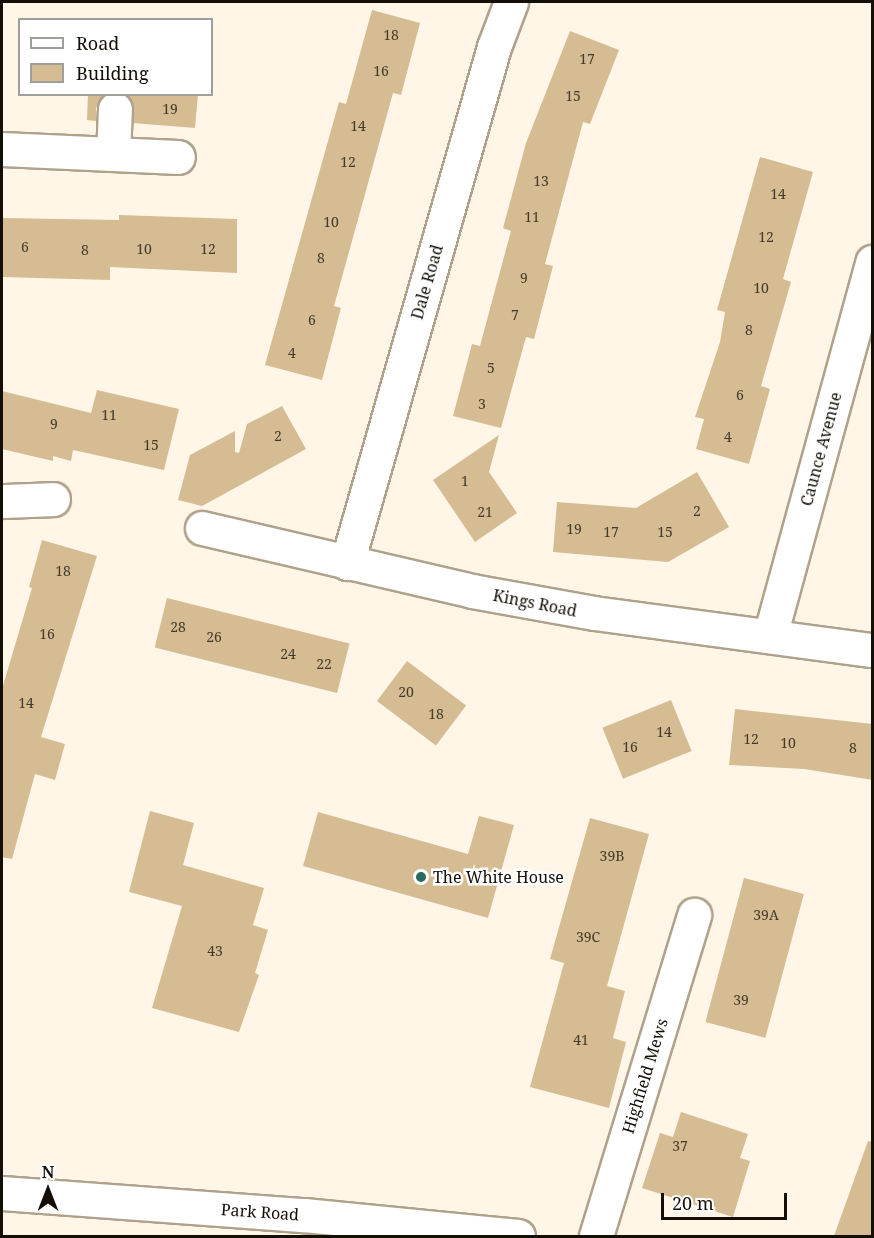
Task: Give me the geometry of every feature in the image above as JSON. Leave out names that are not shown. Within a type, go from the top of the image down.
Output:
[{"type":"street","name":"Dale Road","points":[[347,563],[494,47],[512,2]]},
{"type":"street","points":[[113,154],[115,109]]},
{"type":"street","points":[[2,149],[178,157]]},
{"type":"street","name":"Caunce Avenue","points":[[770,636],[873,262]]},
{"type":"street","points":[[2,501],[52,499]]},
{"type":"street","name":"Kings Road","points":[[202,528],[347,563],[594,614],[873,650]]},
{"type":"street","name":"Highfield Mews","points":[[596,1236],[694,915]]},
{"type":"street","name":"Park Road","points":[[2,1193],[304,1215],[518,1236]]},
{"type":"building","points":[[372,10],[420,23],[401,95],[393,93],[334,306],[341,308],[322,380],[265,365],[339,102],[346,104]]},
{"type":"building","points":[[570,31],[619,50],[590,124],[583,122],[545,264],[553,266],[534,339],[526,337],[501,428],[453,416],[472,344],[480,346],[511,231],[503,228],[526,143]]},
{"type":"building","points":[[88,96],[103,96],[96,108],[96,121],[87,120]]},
{"type":"building","points":[[128,96],[198,96],[195,128],[133,123],[132,101]]},
{"type":"building","points":[[760,157],[813,172],[783,279],[791,282],[761,386],[770,389],[749,464],[696,449],[704,419],[695,417],[720,342],[725,312],[717,310]]},
{"type":"building","points":[[119,215],[237,219],[237,273],[110,267],[110,280],[2,277],[2,218],[119,220]]},
{"type":"building","points":[[97,390],[179,409],[164,470],[73,450],[71,461],[53,456],[53,461],[2,449],[2,391],[91,413]]},
{"type":"building","points":[[282,406],[306,449],[202,506],[178,500],[190,455],[235,431],[235,452],[239,453],[247,424]]},
{"type":"building","points":[[499,435],[489,472],[517,513],[475,542],[433,480]]},
{"type":"building","points":[[697,472],[729,527],[668,562],[553,552],[557,502],[636,508]]},
{"type":"building","points":[[42,540],[97,556],[41,737],[65,744],[55,780],[35,774],[12,859],[2,857],[2,689],[32,588],[29,587]]},
{"type":"building","points":[[167,598],[349,643],[337,693],[155,647]]},
{"type":"building","points":[[407,661],[466,706],[436,745],[377,701]]},
{"type":"building","points":[[671,700],[692,751],[623,779],[602,728]]},
{"type":"building","points":[[735,709],[873,724],[873,780],[804,769],[729,765]]},
{"type":"building","points":[[150,811],[194,823],[183,865],[264,888],[253,925],[268,930],[255,973],[259,975],[239,1032],[152,1008],[182,906],[129,892]]},
{"type":"building","name":"The White House","points":[[318,812],[468,854],[479,816],[514,825],[488,918],[303,866]]},
{"type":"building","points":[[590,818],[649,834],[607,986],[625,991],[613,1038],[626,1042],[609,1108],[530,1087],[564,963],[550,959]]},
{"type":"building","points":[[744,878],[804,894],[765,1038],[705,1022]]},
{"type":"building","points":[[681,1112],[748,1134],[740,1158],[750,1161],[733,1217],[642,1188],[660,1133],[673,1137]]},
{"type":"building","points":[[868,1141],[873,1142],[873,1236],[834,1236]]},
{"type":"place","name":"The White House","points":[[421,877]]}]
